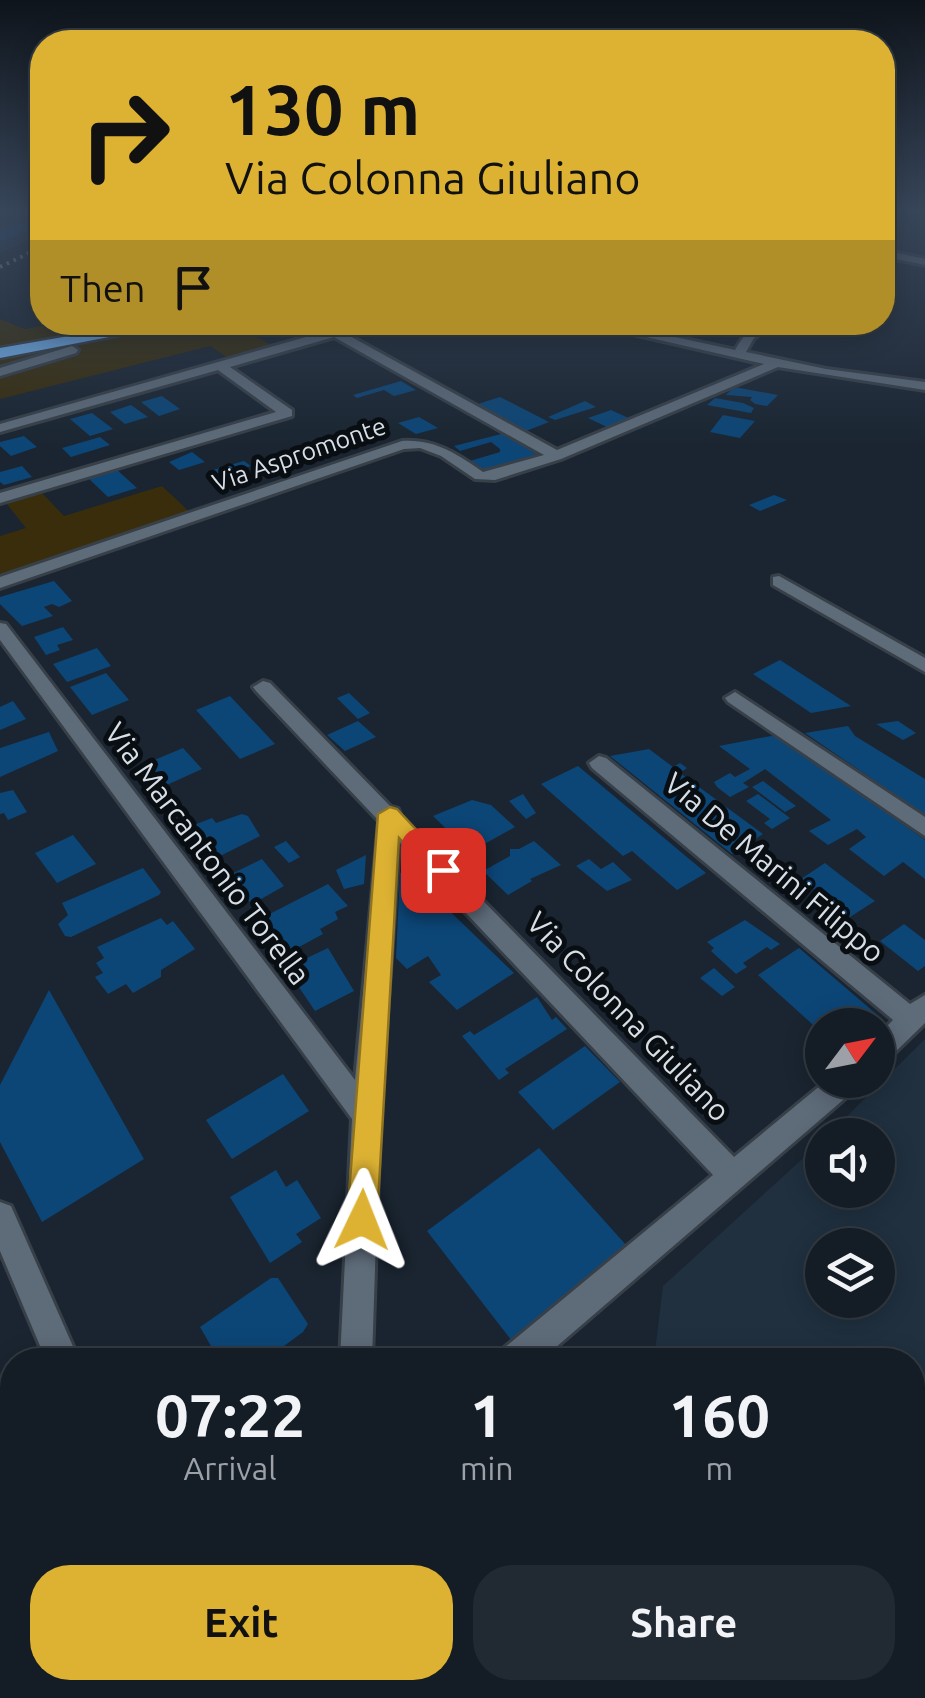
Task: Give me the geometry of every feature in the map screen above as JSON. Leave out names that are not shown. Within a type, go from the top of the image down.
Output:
[{"type":"highway","points":[[0,350],[76,335]]},
{"type":"highway","points":[[0,350],[100,335]]},
{"type":"street","points":[[0,428],[329,335]]},
{"type":"street","points":[[340,335],[556,456]]},
{"type":"street","points":[[646,335],[776,363],[925,386]]},
{"type":"street","points":[[738,355],[750,335]]},
{"type":"street","points":[[0,372],[72,350]]},
{"type":"street","name":"Via Aspromonte","points":[[0,584],[402,445],[421,444],[446,452],[480,476],[495,476],[556,456],[776,363]]},
{"type":"street","points":[[0,498],[287,413],[220,366]]},
{"type":"street","points":[[779,580],[925,666]]},
{"type":"street","name":"Via Marcantonio Torella","points":[[0,628],[366,1116]]},
{"type":"street","name":"Via Colonna Giuliano","points":[[263,687],[390,814],[736,1178]]},
{"type":"street","points":[[736,698],[925,828]]},
{"type":"street","name":"Via De Marini Filippo","points":[[599,763],[918,1013]]},
{"type":"street","points":[[356,1348],[366,1116],[390,814]]},
{"type":"street","points":[[895,1035],[918,1013]]},
{"type":"street","points":[[531,1348],[827,1098]]},
{"type":"street","points":[[0,1216],[58,1348]]},
{"type":"shaded area","points":[[0,319],[30,328],[30,335],[253,335],[275,347],[231,360],[210,346],[0,399]]},
{"type":"shaded area","points":[[162,486],[193,515],[0,579],[0,536],[26,528],[6,503],[41,492],[64,516]]},
{"type":"shaded area","points":[[925,1039],[925,1348],[655,1348],[663,1286],[805,1157],[805,1208],[895,1208],[895,1118],[845,1118],[865,1098],[895,1098],[895,1069]]},
{"type":"building","points":[[401,381],[416,390],[394,396],[384,390],[357,398],[353,395]]},
{"type":"building","points":[[734,387],[778,395],[767,406],[755,404],[750,400],[752,397],[726,395]]},
{"type":"building","points":[[162,396],[180,409],[159,416],[141,402]]},
{"type":"building","points":[[500,397],[549,422],[526,431],[478,404]]},
{"type":"building","points":[[715,398],[754,408],[751,413],[707,405]]},
{"type":"building","points":[[585,401],[596,407],[555,420],[548,417]]},
{"type":"building","points":[[131,405],[148,417],[125,424],[110,412]]},
{"type":"building","points":[[611,410],[633,420],[611,429],[588,418]]},
{"type":"building","points":[[92,413],[113,429],[90,436],[70,419]]},
{"type":"building","points":[[723,415],[755,421],[740,438],[710,432]]},
{"type":"building","points":[[419,417],[438,428],[416,434],[398,423]]},
{"type":"building","points":[[509,432],[547,457],[488,474],[470,461],[500,449],[491,442],[460,451],[454,446]]},
{"type":"building","points":[[24,436],[37,447],[11,456],[0,446],[0,442]]},
{"type":"building","points":[[100,437],[110,445],[71,457],[62,448]]},
{"type":"building","points":[[192,452],[205,462],[179,470],[169,462]]},
{"type":"building","points":[[244,461],[251,466],[226,474],[232,479],[219,483],[206,472]]},
{"type":"building","points":[[22,466],[32,477],[4,485],[0,482],[0,472]]},
{"type":"building","points":[[116,469],[137,488],[108,497],[88,478]]},
{"type":"building","points":[[774,495],[787,500],[760,511],[749,505]]},
{"type":"building","points":[[54,581],[72,601],[59,607],[44,607],[53,616],[22,626],[0,604],[0,597]]},
{"type":"building","points":[[63,627],[73,640],[57,645],[60,650],[46,655],[34,637]]},
{"type":"building","points":[[97,648],[111,666],[67,682],[53,664]]},
{"type":"building","points":[[780,660],[851,706],[811,713],[753,674]]},
{"type":"building","points":[[106,673],[129,700],[92,715],[70,687]]},
{"type":"building","points":[[349,693],[370,713],[358,719],[337,698]]},
{"type":"building","points":[[230,696],[275,744],[240,759],[196,710]]},
{"type":"building","points":[[13,701],[26,719],[0,730],[0,707]]},
{"type":"building","points":[[358,721],[376,737],[345,751],[327,735]]},
{"type":"building","points":[[898,721],[916,733],[903,740],[876,724]]},
{"type":"building","points":[[848,726],[855,736],[925,779],[925,815],[805,733]]},
{"type":"building","points":[[49,732],[58,751],[0,777],[0,748]]},
{"type":"building","points":[[776,735],[925,840],[925,879],[903,862],[884,876],[849,849],[866,837],[857,829],[828,845],[809,831],[831,820],[765,769],[743,783],[749,787],[730,797],[717,787],[714,782],[730,773],[735,777],[750,769],[719,746]]},
{"type":"building","points":[[183,748],[202,769],[158,789],[140,766]]},
{"type":"building","points":[[649,749],[673,767],[680,763],[687,768],[680,773],[763,834],[732,854],[610,756]]},
{"type":"building","points":[[578,766],[706,873],[677,890],[632,851],[623,856],[541,784]]},
{"type":"building","points":[[763,781],[796,806],[785,812],[752,787]]},
{"type":"building","points":[[13,790],[27,812],[8,820],[4,813],[0,814],[0,793]]},
{"type":"building","points":[[523,794],[536,813],[526,819],[509,801]]},
{"type":"building","points":[[758,794],[790,818],[772,829],[764,823],[770,819],[746,801]]},
{"type":"building","points":[[472,800],[491,805],[515,827],[470,852],[433,816]]},
{"type":"building","points":[[242,814],[248,816],[260,836],[200,866],[193,857],[197,855],[173,833],[212,818],[216,823]]},
{"type":"building","points":[[73,835],[96,864],[57,883],[35,853]]},
{"type":"building","points":[[286,841],[300,857],[289,863],[274,847]]},
{"type":"building","points":[[534,841],[561,865],[530,879],[508,895],[483,871],[510,856],[510,849]]},
{"type":"building","points":[[366,855],[364,884],[344,889],[336,870]]},
{"type":"building","points":[[262,859],[284,886],[252,904],[248,900],[240,904],[221,879]]},
{"type":"building","points":[[589,859],[601,869],[613,862],[632,880],[607,891],[576,866]]},
{"type":"building","points":[[825,863],[875,901],[850,917],[801,879]]},
{"type":"building","points":[[143,868],[161,892],[159,895],[71,937],[65,936],[58,924],[68,915],[62,903]]},
{"type":"building","points":[[406,869],[514,973],[457,1010],[429,982],[441,975],[428,956],[407,969],[396,958],[400,873]]},
{"type":"building","points":[[328,884],[348,906],[335,912],[338,919],[320,929],[323,934],[286,954],[274,938],[262,940],[250,924]]},
{"type":"building","points":[[161,918],[167,925],[173,921],[195,949],[161,970],[161,977],[133,993],[126,984],[108,994],[95,977],[103,973],[96,963],[104,958],[97,947]]},
{"type":"building","points":[[745,920],[780,944],[771,950],[767,947],[743,963],[747,967],[736,974],[711,951],[714,948],[707,942]]},
{"type":"building","points":[[904,924],[925,940],[925,966],[918,971],[880,941]]},
{"type":"building","points":[[328,948],[354,991],[315,1011],[286,968]]},
{"type":"building","points":[[799,948],[869,1008],[805,1008],[805,1018],[758,975]]},
{"type":"building","points":[[714,968],[735,987],[722,996],[700,978]]},
{"type":"building","points":[[49,990],[144,1159],[42,1222],[0,1142],[0,1085]]},
{"type":"building","points":[[537,997],[552,1020],[556,1017],[567,1029],[505,1069],[509,1073],[499,1080],[462,1036],[470,1031],[474,1035]]},
{"type":"building","points":[[585,1046],[620,1082],[553,1130],[518,1092]]},
{"type":"building","points":[[283,1074],[309,1111],[232,1159],[206,1120]]},
{"type":"building","points":[[539,1148],[627,1246],[512,1341],[427,1231]]},
{"type":"building","points":[[276,1170],[286,1187],[297,1180],[321,1218],[296,1234],[302,1242],[270,1263],[230,1197]]},
{"type":"building","points":[[271,1278],[278,1278],[308,1324],[281,1348],[212,1348],[200,1327]]},
{"type":"route","points":[[362,1220],[366,1116],[390,814],[443,870]]}]
